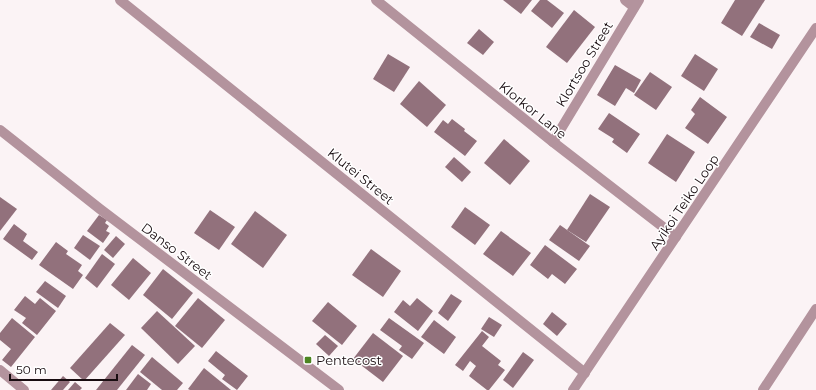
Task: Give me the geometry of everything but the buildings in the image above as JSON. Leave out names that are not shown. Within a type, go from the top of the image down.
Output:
[{"type":"street","name":"Klutei Street","points":[[120,0],[585,373]]},
{"type":"street","name":"Klorkor Lane","points":[[376,0],[553,142],[676,237]]},
{"type":"street","points":[[625,0],[636,3]]},
{"type":"street","name":"Klortsoo Street","points":[[553,142],[636,3]]},
{"type":"street","name":"Ayikoi Teiko Loop","points":[[573,390],[816,28]]},
{"type":"street","name":"Danso Street","points":[[0,130],[100,209],[339,390]]},
{"type":"street","points":[[763,390],[816,310]]},
{"type":"street","points":[[0,370],[24,390]]},
{"type":"place","name":"Pentecost","points":[[308,360]]}]
